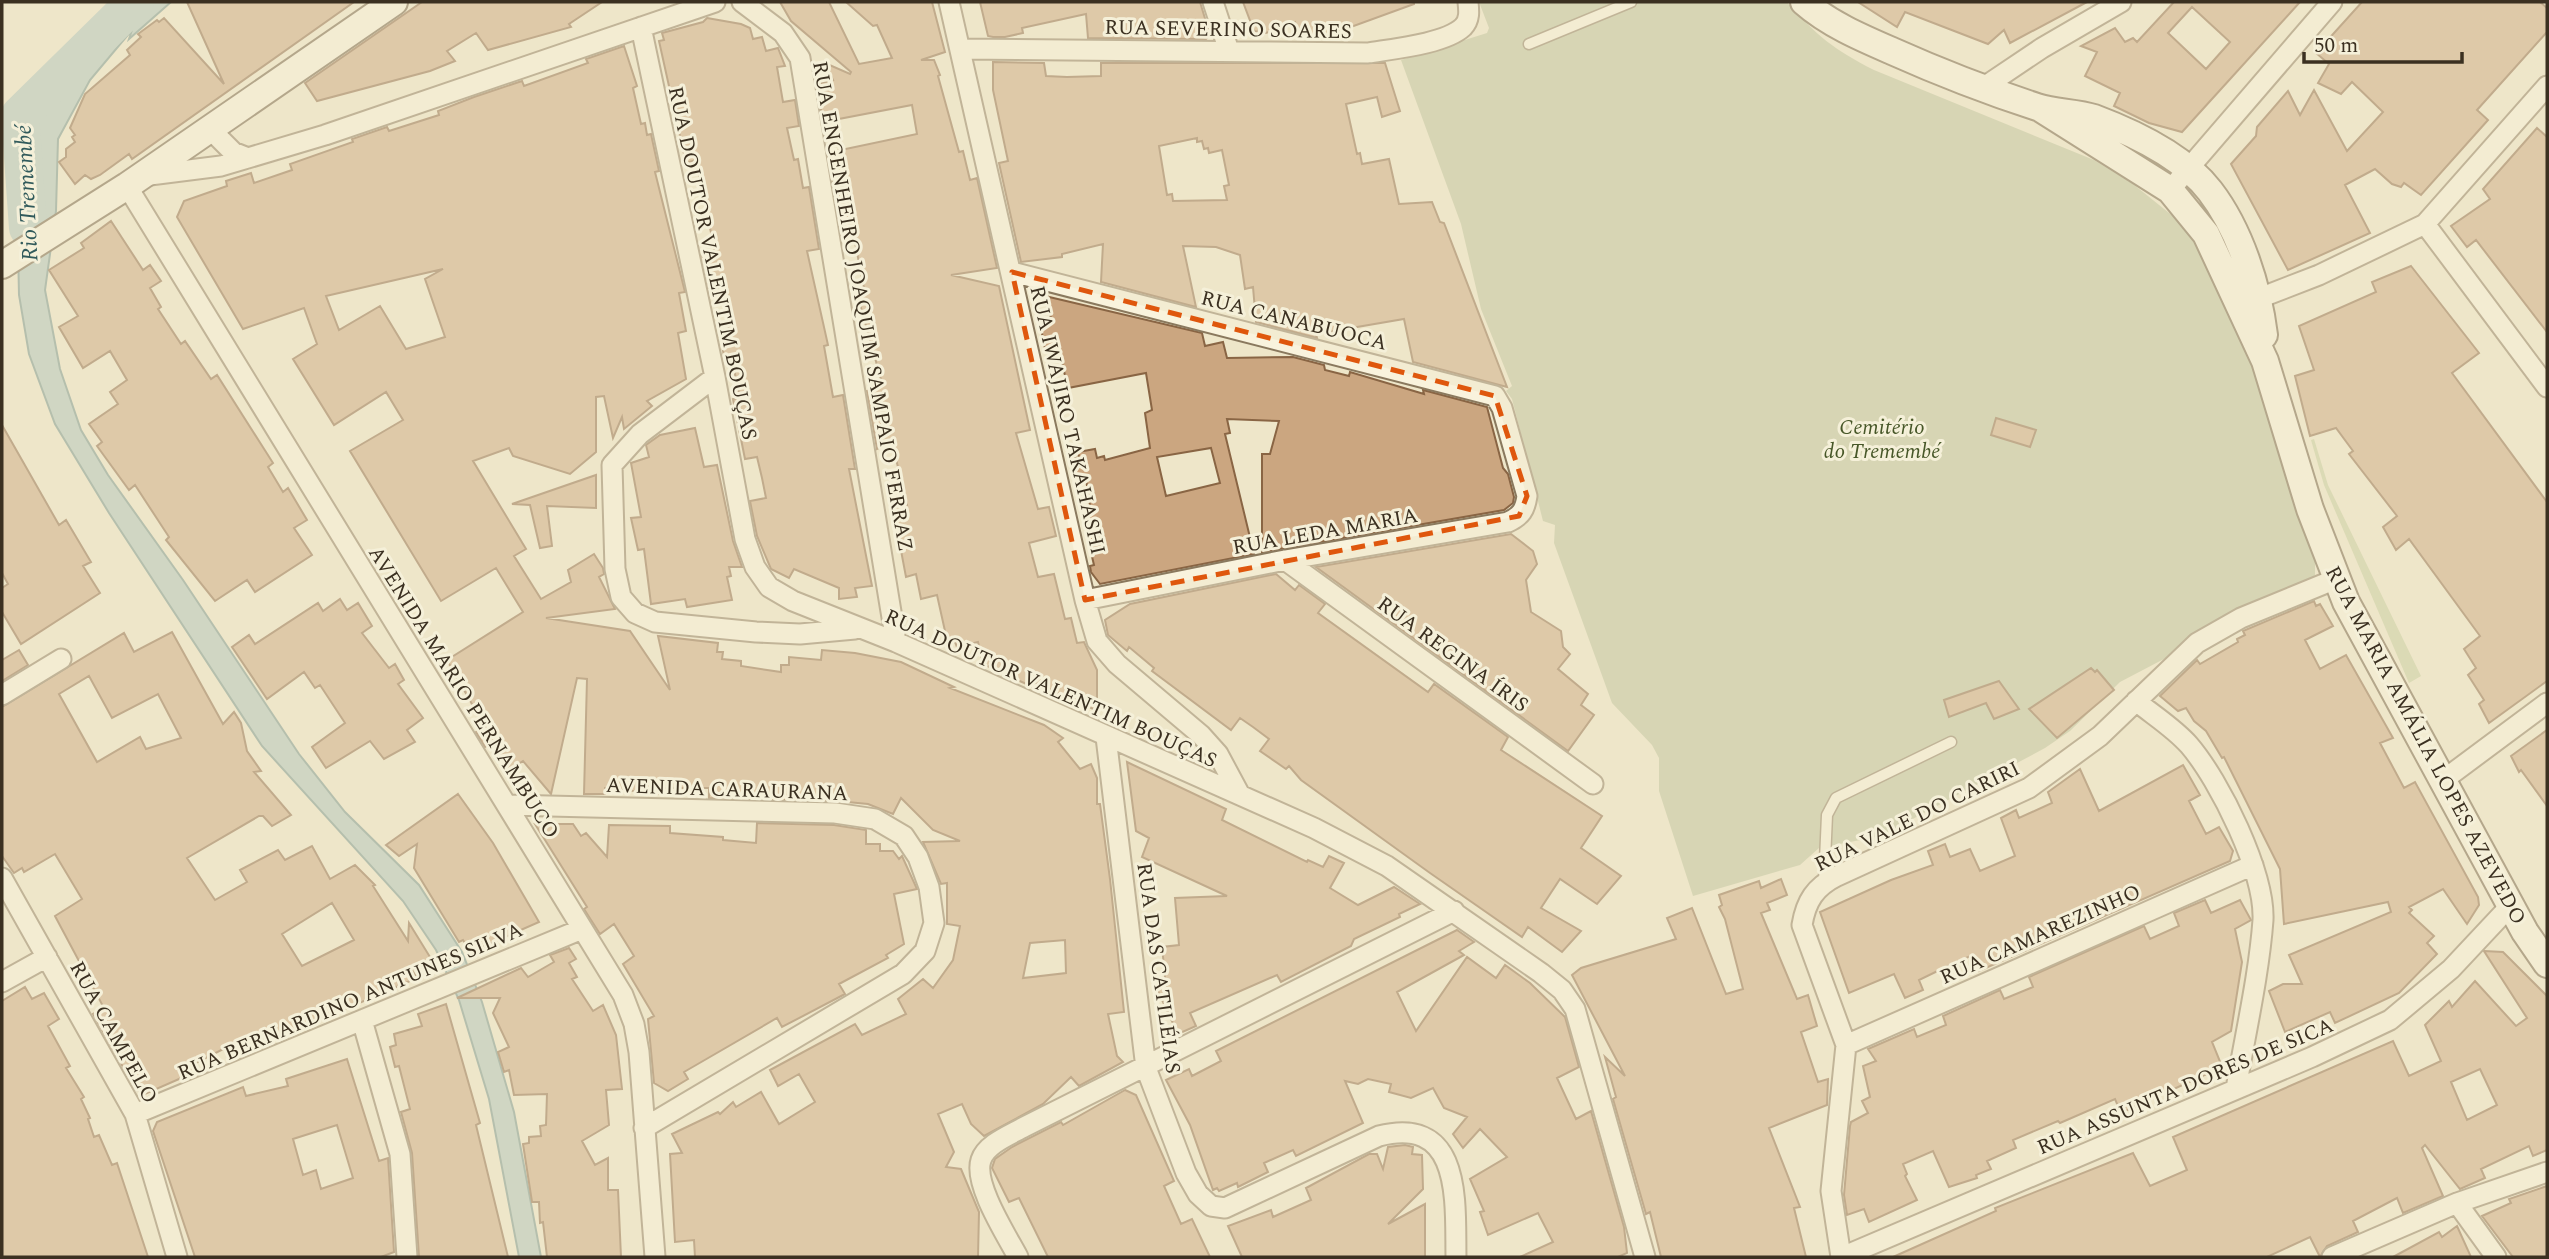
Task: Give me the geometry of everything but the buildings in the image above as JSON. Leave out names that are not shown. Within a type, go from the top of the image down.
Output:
[{"type":"main road","points":[[2,265],[134,181],[394,2]]},
{"type":"main road","name":"RUA MARIA AMÁLIA LOPES AZEVEDO","points":[[1804,2],[1841,27],[1920,64],[2040,108],[2093,118],[2150,145],[2188,168],[2211,192],[2239,245],[2257,299],[2265,361]]},
{"type":"main road","name":"RUA MARIA AMÁLIA LOPES AZEVEDO","points":[[2040,108],[2170,190],[2206,234],[2265,361],[2310,509],[2336,579],[2442,781],[2547,964]]},
{"type":"street","points":[[134,181],[190,172],[248,158],[715,2]]},
{"type":"street","name":"RUA ENGENHEIRO JOAQUIM SAMPAIO FERRAZ","points":[[742,2],[783,33],[800,58],[896,642]]},
{"type":"street","name":"RUA IWAJIRO TAKAHASHI","points":[[950,2],[1085,600],[1097,641],[1117,664],[1201,735],[1219,754],[1240,795]]},
{"type":"street","points":[[1213,2],[1229,51]]},
{"type":"street","name":"RUA SEVERINO SOARES","points":[[960,49],[1229,51],[1340,55],[1400,48],[1430,41],[1463,27],[1469,17],[1468,2]]},
{"type":"street","points":[[1984,87],[2042,48],[2121,2]]},
{"type":"street","points":[[2170,190],[2332,2]]},
{"type":"street","name":"RUA DOUTOR VALENTIM BOUÇAS","points":[[641,27],[715,376],[745,539],[755,567],[769,587],[793,601],[896,642],[1240,795],[1387,866],[1541,973],[1562,990],[1575,1009],[1645,1257]]},
{"type":"street","points":[[2257,299],[2319,275],[2426,224],[2547,86]]},
{"type":"street","points":[[210,129],[233,152],[248,158]]},
{"type":"street","name":"AVENIDA MARIO PERNAMBUCO","points":[[134,181],[623,995],[634,1024],[654,1257]]},
{"type":"street","points":[[2426,224],[2547,387]]},
{"type":"street","name":"RUA CANABUOCA","points":[[1012,272],[1494,396],[1502,408],[1518,464]]},
{"type":"street","points":[[715,376],[640,434],[612,464],[615,569],[621,597],[635,613],[655,622],[800,634],[858,629]]},
{"type":"street","name":"RUA LEDA MARIA","points":[[1085,600],[1285,559],[1508,522],[1519,516],[1525,508],[1527,496],[1518,464]]},
{"type":"street","name":"RUA REGINA ÍRIS","points":[[1285,559],[1593,784]]},
{"type":"street","name":"RUA VALE DO CARIRI","points":[[1841,1257],[1831,1191],[1846,1045],[1802,925],[1805,908],[1824,883],[2029,788],[2081,752],[2180,657],[2213,633],[2336,579]]},
{"type":"street","points":[[2,695],[61,659]]},
{"type":"street","points":[[2136,701],[2188,744],[2205,766],[2253,865],[2263,919],[2236,1089]]},
{"type":"street","points":[[2442,781],[2547,704]]},
{"type":"street","name":"RUA DAS CATILÉIAS","points":[[1106,737],[1146,1068],[1186,1173],[1198,1195],[1211,1206],[1225,1208],[1379,1136],[1397,1131],[1415,1133],[1432,1142],[1444,1155],[1452,1173],[1456,1257]]},
{"type":"street","name":"AVENIDA CARAURANA","points":[[507,805],[835,813],[875,819],[904,836],[918,858],[929,887],[934,923],[925,951],[903,974],[644,1128]]},
{"type":"street","name":"RUA CAMAREZINHO","points":[[1846,1045],[2253,865]]},
{"type":"street","name":"RUA CAMPELO","points":[[2,878],[135,1114],[177,1257]]},
{"type":"street","name":"RUA ASSUNTA DORES DE SICA","points":[[1841,1257],[2236,1089],[2390,1020],[2451,969],[2511,905]]},
{"type":"street","points":[[1018,1257],[986,1195],[979,1172],[981,1159],[995,1145],[1024,1127],[1454,911]]},
{"type":"street","name":"RUA BERNARDINO ANTUNES SILVA","points":[[135,1114],[582,929]]},
{"type":"street","points":[[2,982],[47,957]]},
{"type":"street","points":[[362,1020],[400,1154],[407,1257]]},
{"type":"street","points":[[2332,1257],[2458,1203],[2547,1172]]},
{"type":"street","points":[[2458,1203],[2496,1257]]},
{"type":"lane","points":[[1529,44],[1631,2]]},
{"type":"lane","points":[[1824,883],[1827,816],[1836,797],[1951,742]]},
{"type":"highlighted area","points":[[1012,272],[1495,396],[1527,496],[1519,516],[1085,600]]},
{"type":"green space","name":"Cemitério do Tremembé","points":[[1479,2],[1787,2],[1826,41],[1874,70],[2094,160],[2133,184],[2184,225],[2204,251],[2241,332],[2315,560],[2315,575],[2309,583],[2120,682],[2070,731],[2045,748],[1881,836],[1819,848],[1800,865],[1693,896],[1659,791],[1659,758],[1652,745],[1612,703],[1554,543],[1555,525],[1543,521],[1512,399],[1506,391],[1512,386],[1481,309],[1461,224],[1401,60],[1487,33],[1489,28]]},
{"type":"green space","points":[[2314,439],[2328,485],[2421,676],[2409,683],[2324,485],[2311,440]]},
{"type":"water","points":[[127,2],[171,2],[129,39],[132,30],[90,80],[58,139],[56,211],[45,290],[60,369],[81,430],[108,475],[183,580],[299,754],[345,812],[419,885],[462,952],[482,1002],[514,1112],[541,1257],[519,1257],[489,1099],[459,1000],[436,950],[403,901],[262,746],[109,513],[55,424],[29,354],[19,295],[18,248],[23,185],[34,108],[62,63]]},
{"type":"waterway","name":"Rio Tremembé","points":[[28,228],[20,115],[135,2]]}]
